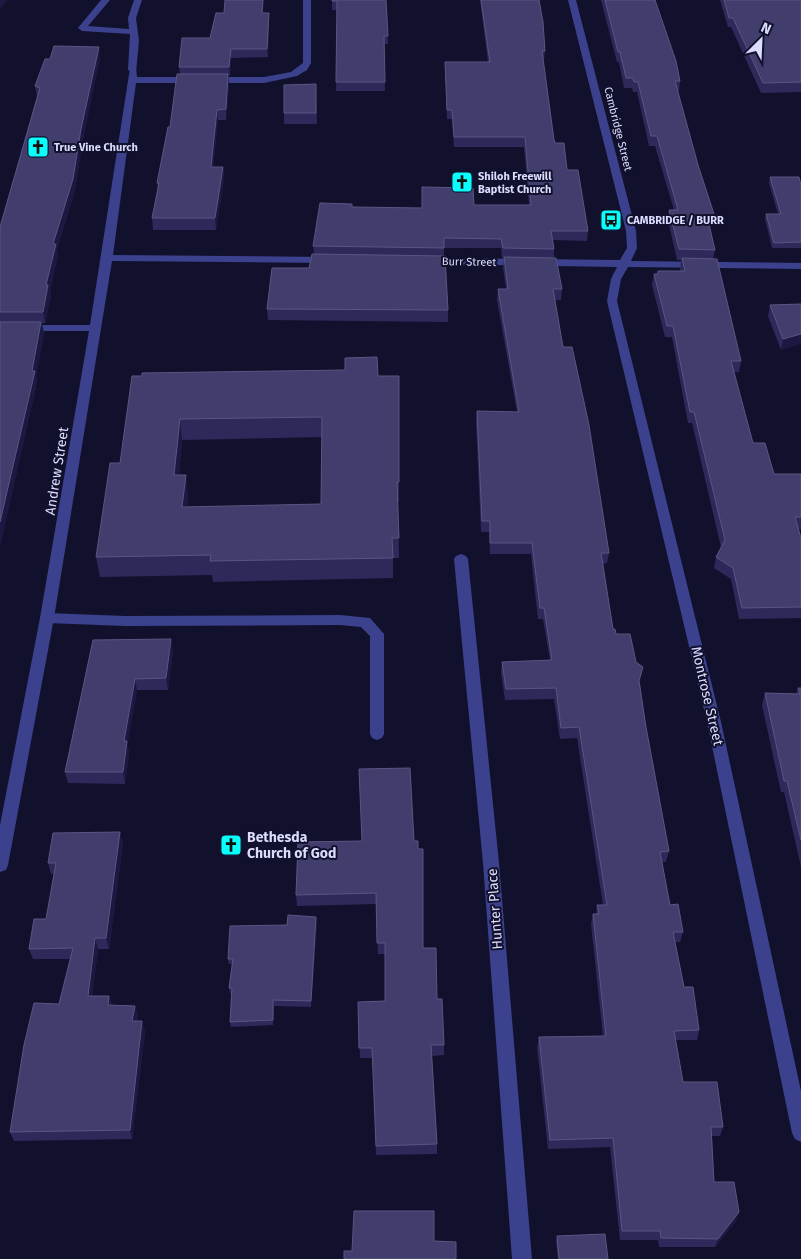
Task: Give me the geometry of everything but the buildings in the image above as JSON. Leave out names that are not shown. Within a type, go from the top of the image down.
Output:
[{"type":"street","points":[[106,0],[82,28],[134,32]]},
{"type":"street","name":"Andrew Street","points":[[0,865],[47,618],[96,328],[133,75],[134,32],[132,18],[138,0]]},
{"type":"street","points":[[133,75],[264,80],[284,77],[304,70],[308,63],[307,0]]},
{"type":"street","name":"Cambridge Street","points":[[572,0],[631,230],[632,248],[624,263]]},
{"type":"street","points":[[107,258],[336,260]]},
{"type":"street","name":"Burr Street","points":[[415,261],[801,266]]},
{"type":"street","name":"Montrose Street","points":[[624,263],[616,279],[612,301],[714,722],[801,1134]]},
{"type":"street","points":[[0,328],[96,328]]},
{"type":"street","name":"Hunter Place","points":[[461,559],[491,863],[522,1259]]},
{"type":"street","points":[[47,618],[125,621],[340,620],[364,622],[377,634],[377,734]]},
{"type":"place","name":"True Vine Church","points":[[38,147]]},
{"type":"place","name":"Shiloh Freewill Baptist Church","points":[[462,182]]},
{"type":"place","name":"CAMBRIDGE / BURR","points":[[611,220]]},
{"type":"place","name":"Bethesda Church of God","points":[[231,845]]}]
